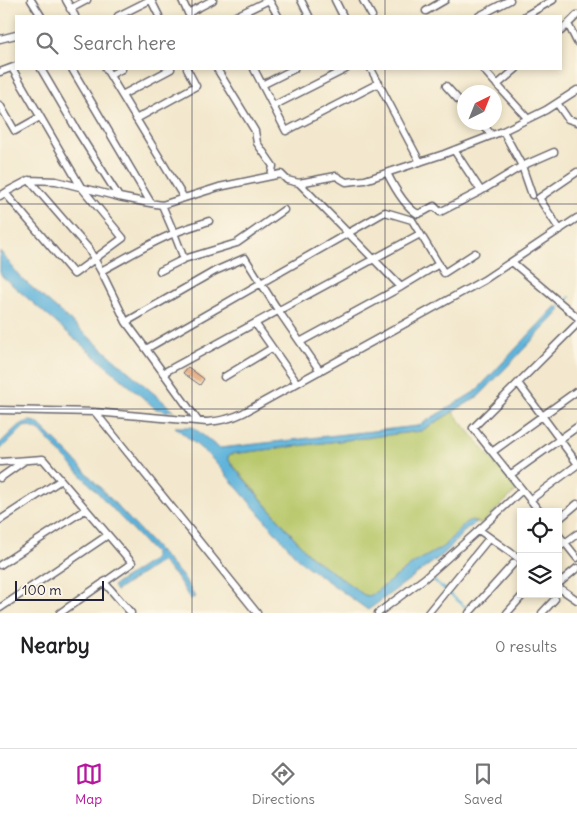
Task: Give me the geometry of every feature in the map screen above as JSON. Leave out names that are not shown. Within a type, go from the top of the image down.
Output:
[{"type":"street","points":[[31,0],[40,15]]},
{"type":"street","points":[[66,0],[74,15]]},
{"type":"street","points":[[70,9],[87,0]]},
{"type":"street","points":[[120,15],[150,0],[158,15]]},
{"type":"street","points":[[182,0],[189,15],[213,0]]},
{"type":"street","points":[[238,15],[269,0],[277,15]]},
{"type":"street","points":[[301,0],[308,15]]},
{"type":"street","points":[[335,0],[342,15]]},
{"type":"street","points":[[363,0],[371,15]]},
{"type":"street","points":[[426,11],[445,0]]},
{"type":"street","points":[[481,15],[510,0]]},
{"type":"street","points":[[527,15],[553,0]]},
{"type":"street","points":[[562,30],[577,15]]},
{"type":"street","points":[[568,24],[577,42]]},
{"type":"street","points":[[0,39],[15,35]]},
{"type":"street","points":[[0,72],[14,67]]},
{"type":"street","points":[[16,70],[80,187],[123,238],[74,274],[3,195],[8,190],[29,180],[56,181],[80,187],[151,203],[162,204],[219,187],[281,174],[287,180],[299,183],[336,176],[346,182],[365,180],[492,136],[528,119],[577,90]]},
{"type":"street","points":[[41,70],[119,196]]},
{"type":"street","points":[[73,70],[151,203]]},
{"type":"street","points":[[122,95],[168,70]]},
{"type":"street","points":[[136,119],[196,86],[188,70]]},
{"type":"street","points":[[219,70],[255,131],[257,143],[273,166],[271,176]]},
{"type":"street","points":[[254,70],[286,131],[378,83]]},
{"type":"street","points":[[262,85],[292,70]]},
{"type":"street","points":[[273,106],[344,70]]},
{"type":"street","points":[[372,70],[420,162]]},
{"type":"street","points":[[484,70],[498,85],[515,70]]},
{"type":"street","points":[[108,72],[184,198]]},
{"type":"street","points":[[446,86],[457,98]]},
{"type":"street","points":[[502,90],[528,119]]},
{"type":"street","points":[[557,103],[568,119],[577,122]]},
{"type":"street","points":[[0,105],[16,131],[40,117]]},
{"type":"street","points":[[487,130],[492,136]]},
{"type":"street","points":[[503,131],[522,166],[532,195]]},
{"type":"street","points":[[454,150],[480,191]]},
{"type":"street","points":[[387,173],[393,185],[412,210],[418,214],[434,206],[440,212],[522,166],[554,152]]},
{"type":"street","points":[[560,230],[540,198],[577,172]]},
{"type":"street","points":[[29,180],[88,248],[126,322],[198,421]]},
{"type":"street","points":[[299,183],[401,288]]},
{"type":"street","points":[[162,204],[184,259]]},
{"type":"street","points":[[160,271],[184,259],[237,243],[284,210]]},
{"type":"street","points":[[146,349],[385,212],[412,220],[444,272],[475,253]]},
{"type":"street","points":[[0,410],[95,412],[198,421],[218,421],[237,416],[484,280],[577,218]]},
{"type":"street","points":[[101,271],[130,254],[174,233],[209,221]]},
{"type":"street","points":[[163,373],[420,234]]},
{"type":"street","points":[[126,322],[215,271],[245,258],[320,371]]},
{"type":"street","points":[[512,262],[577,317]]},
{"type":"street","points":[[300,342],[401,288],[439,264]]},
{"type":"street","points":[[255,323],[297,383]]},
{"type":"street","points":[[537,508],[473,428],[577,324]]},
{"type":"street","points":[[224,377],[272,348]]},
{"type":"street","points":[[518,383],[577,464],[530,500]]},
{"type":"street","points":[[492,452],[577,391]]},
{"type":"street","points":[[95,412],[257,613]]},
{"type":"street","points":[[510,475],[577,427]]},
{"type":"street","points":[[0,462],[43,459],[132,563],[60,613]]},
{"type":"street","points":[[0,478],[25,460]]},
{"type":"street","points":[[0,520],[61,480]]},
{"type":"street","points":[[378,613],[425,578],[522,490]]},
{"type":"street","points":[[562,517],[577,504]]},
{"type":"street","points":[[0,565],[86,508]]},
{"type":"street","points":[[479,530],[517,557]]},
{"type":"street","points":[[0,608],[108,534]]},
{"type":"street","points":[[562,545],[577,534]]},
{"type":"street","points":[[562,538],[577,558]]},
{"type":"street","points":[[428,613],[486,542]]},
{"type":"street","points":[[471,611],[517,559]]},
{"type":"street","points":[[562,582],[577,568]]},
{"type":"street","points":[[104,582],[131,613]]},
{"type":"street","points":[[562,589],[577,600]]},
{"type":"street","points":[[507,613],[520,598]]},
{"type":"street","points":[[542,613],[555,599]]},
{"type":"green space","points":[[453,412],[517,490],[481,524],[472,520],[466,522],[443,547],[414,563],[368,596],[309,555],[228,459],[228,456],[231,454],[421,431]]},
{"type":"water","points":[[0,251],[21,278],[174,411],[156,409],[3,277],[0,273]]},
{"type":"water","points":[[556,306],[561,310],[479,396],[421,431],[231,454],[228,456],[232,465],[309,555],[364,595],[373,594],[414,563],[443,547],[466,522],[472,520],[475,522],[467,528],[445,553],[368,610],[301,562],[209,455],[175,427],[193,427],[220,448],[418,426],[476,391]]},
{"type":"water","points":[[29,421],[36,422],[41,426],[69,454],[183,577],[195,597],[190,599],[178,579],[161,561],[116,591],[113,586],[154,559],[154,553],[40,431],[29,426],[24,427],[0,450],[0,443],[19,425]]},
{"type":"building","points":[[188,367],[204,379],[200,385],[183,373]]},
{"type":"waterway","points":[[558,309],[570,297]]},
{"type":"waterway","points":[[163,409],[171,416]]},
{"type":"waterway","points":[[430,577],[470,611]]}]
